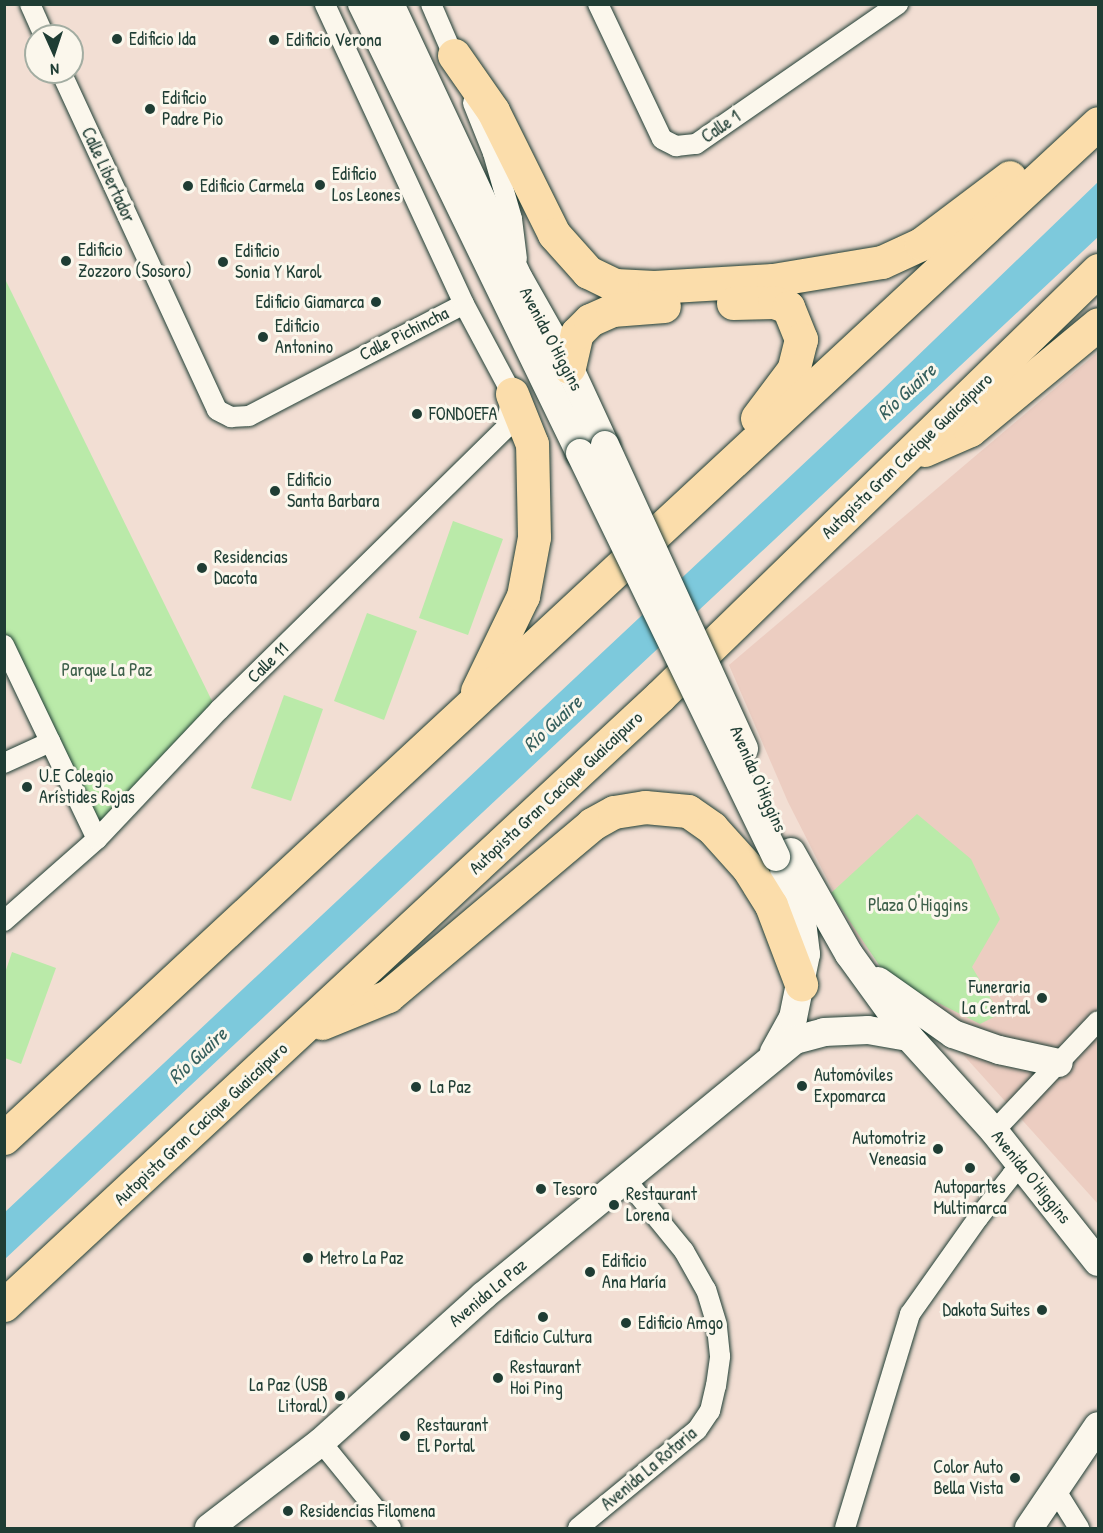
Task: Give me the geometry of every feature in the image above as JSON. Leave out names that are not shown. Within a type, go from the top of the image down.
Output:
[{"type":"highway","points":[[454,56],[493,111],[554,234],[588,272],[615,285],[654,287],[773,280],[882,262],[921,244],[1024,166],[1088,133]]},
{"type":"highway","points":[[4,1138],[467,712],[709,483],[1088,133]]},
{"type":"highway","name":"Autopista Gran Cacique Guaicaipuro","points":[[4,1305],[302,1032],[660,696],[1098,270]]},
{"type":"highway","points":[[569,367],[577,333],[590,320],[612,310],[774,302],[788,307],[801,339],[794,370],[709,483]]},
{"type":"highway","points":[[905,458],[970,430],[1098,324]]},
{"type":"highway","points":[[467,712],[523,596],[533,545],[532,444],[512,394]]},
{"type":"highway","points":[[302,1032],[388,996],[592,824],[614,813],[645,807],[688,811],[712,828],[748,868],[771,905],[801,984]]},
{"type":"main road","name":"Avenida O'Higgins","points":[[362,4],[592,449],[784,854],[849,954],[909,1037],[994,1131],[1098,1262]]},
{"type":"main road","name":"Avenida O'Higgins","points":[[390,4],[519,279],[569,367],[592,449]]},
{"type":"main road","name":"Avenida La Paz","points":[[769,1058],[786,1036],[801,984],[806,954],[804,924],[784,854]]},
{"type":"main road","points":[[849,954],[884,986],[953,1034],[999,1050],[1059,1063]]},
{"type":"main road","name":"Avenida La Paz","points":[[209,1528],[321,1442],[483,1296],[769,1058],[795,1040],[824,1032],[868,1030],[909,1037]]},
{"type":"main road","name":"Avenida O'Higgins","points":[[1074,1230],[1098,1244]]},
{"type":"main road","points":[[1029,1528],[1098,1426]]},
{"type":"street","points":[[30,4],[39,24]]},
{"type":"street","points":[[325,4],[464,304],[512,394]]},
{"type":"street","name":"Avenida O'Higgins","points":[[431,4],[496,164],[512,219],[519,279]]},
{"type":"street","name":"Calle 1","points":[[598,4],[662,139],[676,146],[696,144],[898,4]]},
{"type":"street","name":"Calle Libertador","points":[[67,84],[217,410],[231,417],[249,416]]},
{"type":"street","name":"Calle Pichincha","points":[[249,416],[464,304]]},
{"type":"street","name":"Calle 11","points":[[4,921],[97,839],[219,710],[499,439],[506,428],[512,394]]},
{"type":"street","points":[[4,645],[97,839]]},
{"type":"street","points":[[4,763],[50,742]]},
{"type":"street","points":[[994,1131],[1098,1021]]},
{"type":"street","points":[[845,1528],[910,1314],[978,1218],[1012,1175],[1024,1168]]},
{"type":"street","name":"Avenida La Rotaria","points":[[578,1528],[698,1430],[710,1411],[716,1386],[718,1335],[706,1290],[684,1251],[626,1179]]},
{"type":"street","points":[[321,1442],[391,1528]]},
{"type":"street","points":[[1056,1491],[1079,1528]]},
{"type":"shaded area","points":[[1098,352],[1098,1204],[856,936],[788,802],[729,665]]},
{"type":"green space","name":"Parque La Paz","points":[[5,279],[214,705],[96,831],[5,642]]},
{"type":"green space","points":[[453,521],[503,539],[468,635],[419,618]]},
{"type":"green space","points":[[367,613],[417,631],[384,720],[334,701]]},
{"type":"green space","points":[[284,695],[323,709],[291,801],[251,788]]},
{"type":"green space","name":"Plaza O'Higgins","points":[[917,814],[971,859],[1000,919],[972,967],[1000,1014],[980,1024],[887,977],[831,893]]},
{"type":"green space","points":[[12,952],[56,968],[21,1064],[5,1058],[5,973]]},
{"type":"water","name":"Río Guaire","points":[[1098,182],[1098,237],[5,1259],[5,1212],[877,395]]},
{"type":"place","name":"Edificio Ida","points":[[117,39]]},
{"type":"place","name":"Edificio Verona","points":[[274,40]]},
{"type":"place","name":"Edificio Padre Pio","points":[[150,109]]},
{"type":"place","name":"Edificio Los Leones","points":[[320,185]]},
{"type":"place","name":"Edificio Carmela","points":[[188,186]]},
{"type":"place","name":"Edificio Zozzoro (Sosoro)","points":[[66,261]]},
{"type":"place","name":"Edificio Sonia Y Karol","points":[[223,262]]},
{"type":"place","name":"Edificio Giamarca","points":[[376,302]]},
{"type":"place","name":"Edificio Antonino","points":[[263,337]]},
{"type":"place","name":"FONDOEFA","points":[[417,414]]},
{"type":"place","name":"Edificio Santa Barbara","points":[[275,491]]},
{"type":"place","name":"Residencias Dacota","points":[[202,568]]},
{"type":"place","name":"U.E Colegio Arístides Rojas","points":[[27,787]]},
{"type":"place","name":"Funeraria La Central","points":[[1042,998]]},
{"type":"place","name":"Automóviles Expomarca","points":[[802,1086]]},
{"type":"place","name":"La Paz","points":[[416,1087]]},
{"type":"place","name":"Automotriz Veneasia","points":[[938,1149]]},
{"type":"place","name":"Autopartes Multimarca","points":[[970,1168]]},
{"type":"place","name":"Tesoro","points":[[541,1189]]},
{"type":"place","name":"Restaurant Lorena","points":[[614,1205]]},
{"type":"place","name":"Metro La Paz","points":[[308,1258]]},
{"type":"place","name":"Edificio Ana María","points":[[590,1272]]},
{"type":"place","name":"Dakota Suites","points":[[1042,1310]]},
{"type":"place","name":"Edificio Cultura","points":[[543,1317]]},
{"type":"place","name":"Edificio Amgo","points":[[626,1323]]},
{"type":"place","name":"Restaurant Hoi Ping","points":[[498,1378]]},
{"type":"place","name":"La Paz (USB Litoral)","points":[[340,1396]]},
{"type":"place","name":"Restaurant El Portal","points":[[405,1436]]},
{"type":"place","name":"Color Auto Bella Vista","points":[[1015,1478]]},
{"type":"place","name":"Residencias Filomena","points":[[288,1511]]}]
